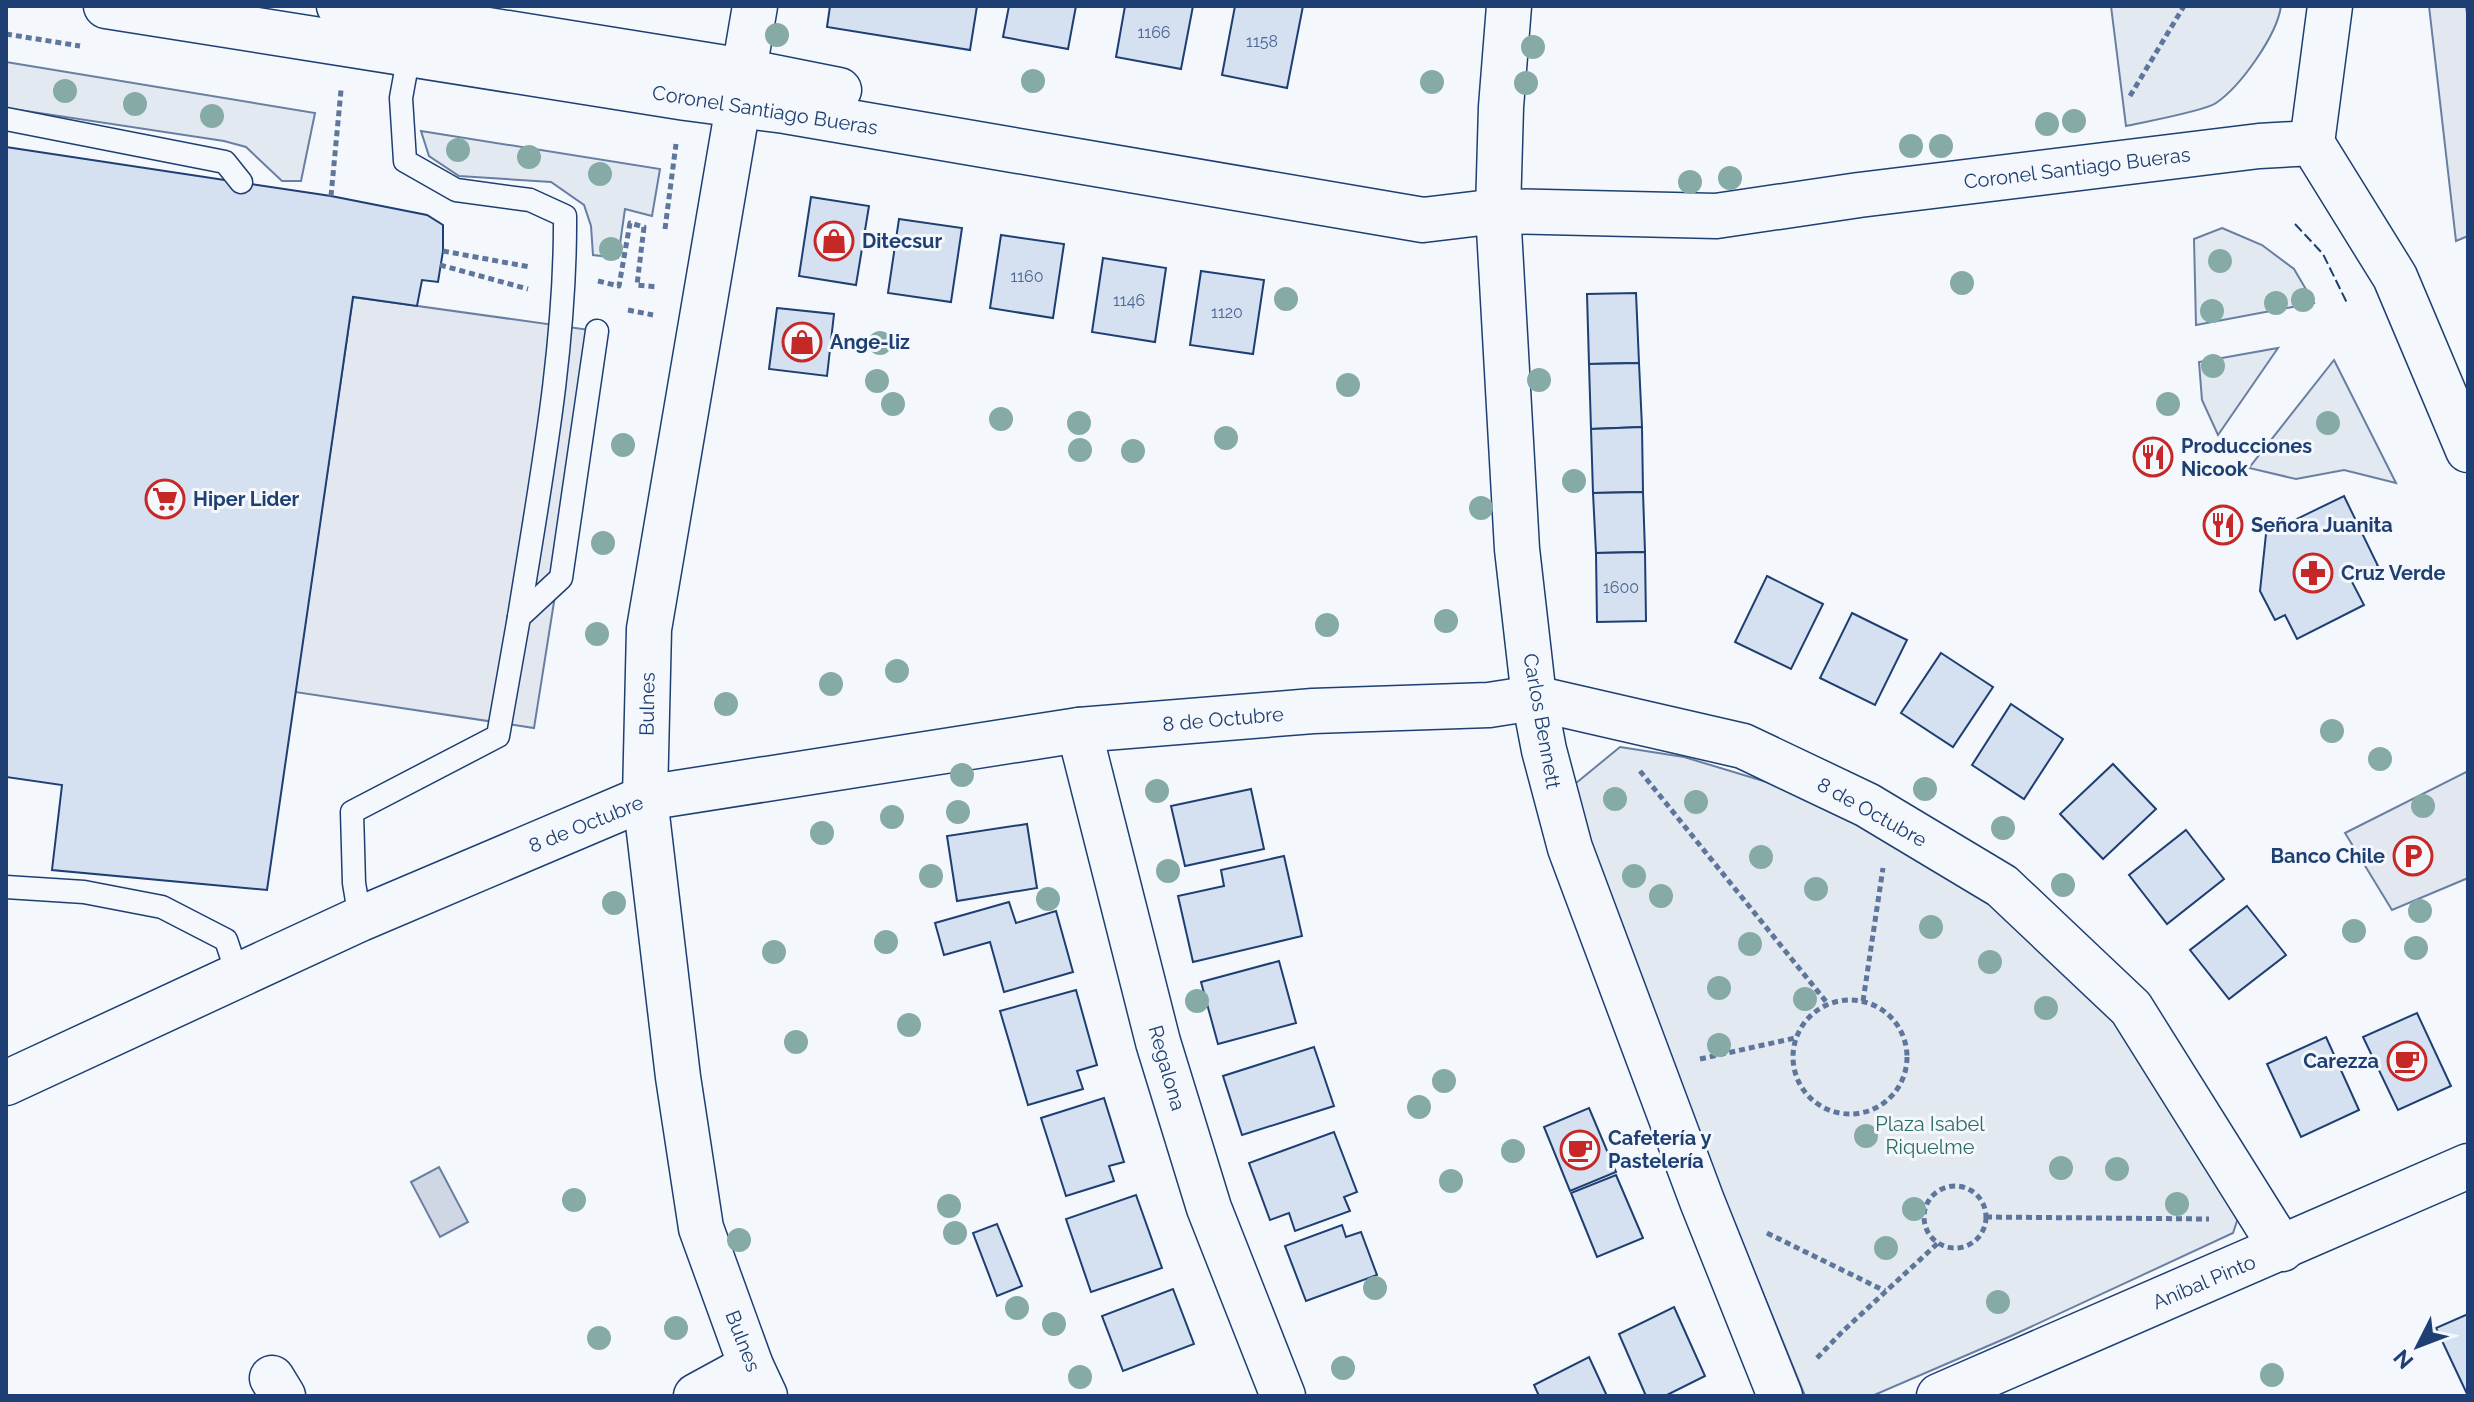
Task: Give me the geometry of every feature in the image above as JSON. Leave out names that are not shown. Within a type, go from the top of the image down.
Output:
[{"type":"street","name":"Coronel Santiago Bueras","points":[[106,6],[409,54],[740,88],[802,84],[1424,206],[1498,211],[1716,216],[2182,155],[2312,143]]},
{"type":"street","name":"Coronel Santiago Bueras","points":[[339,6],[740,88]]},
{"type":"street","name":"Bulnes","points":[[755,6],[649,629],[645,798],[678,1077],[701,1228],[758,1381]]},
{"type":"street","name":"Carlos Bennett","points":[[1509,6],[1501,107],[1498,211],[1517,549],[1534,698],[1544,750],[1570,848],[1702,1201],[1780,1396]]},
{"type":"street","points":[[2330,6],[2312,143],[2395,277],[2468,450]]},
{"type":"street","name":"8 de Octubre","points":[[6,1083],[360,919],[645,798],[1079,730],[1313,711],[1489,705],[1534,698],[1743,746],[1867,805],[2002,886],[2131,1008],[2272,1232]]},
{"type":"street","name":"Regalona","points":[[1079,730],[1158,1042],[1209,1208],[1283,1396]]},
{"type":"street","name":"Aníbal Pinto","points":[[1939,1396],[2272,1232],[2468,1166]]},
{"type":"street","points":[[696,1396],[758,1381]]},
{"type":"lane","points":[[360,919],[354,883],[352,812],[498,736],[554,389],[565,274],[565,216],[530,200],[456,190],[405,161],[401,98],[409,54]]},
{"type":"lane","points":[[6,119],[225,162],[241,182]]},
{"type":"lane","points":[[519,617],[561,578],[597,331]]},
{"type":"lane","points":[[6,887],[84,892],[162,907],[226,940],[238,976]]},
{"type":"path","points":[[2130,96],[2184,6]]},
{"type":"path","points":[[331,196],[341,89]]},
{"type":"path","points":[[440,265],[562,298]]},
{"type":"path","points":[[1635,765],[1828,1004]]},
{"type":"path","points":[[1863,1001],[1885,853]]},
{"type":"path","points":[[1845,999],[1863,1001],[1893,1019],[1903,1034],[1907,1052],[1906,1069],[1886,1103],[1868,1111],[1849,1114],[1829,1111],[1812,1101],[1800,1086],[1793,1067],[1793,1047],[1799,1029],[1812,1014],[1828,1004],[1845,999]]},
{"type":"path","points":[[1686,1062],[1796,1038]]},
{"type":"path","points":[[1947,1186],[1967,1187],[1983,1202],[1986,1217],[1983,1232],[1968,1245],[1958,1248],[1938,1243],[1926,1227],[1924,1216],[1930,1197],[1947,1186]]},
{"type":"path","points":[[1986,1217],[2224,1219],[2233,1233],[2272,1232]]},
{"type":"path","points":[[1756,1227],[1885,1291]]},
{"type":"path","points":[[1814,1361],[1938,1243]]},
{"type":"green space","points":[[2111,6],[2281,6],[2273,31],[2256,59],[2236,85],[2216,103],[2187,113],[2126,126]]},
{"type":"green space","points":[[6,62],[315,113],[301,181],[282,181],[246,147],[224,141],[6,108]]},
{"type":"green space","points":[[421,131],[660,169],[652,216],[625,209],[618,258],[593,255],[591,226],[584,205],[551,182],[459,176],[429,156]]},
{"type":"green space","points":[[2222,228],[2262,245],[2294,269],[2314,303],[2196,325],[2194,239]]},
{"type":"green space","points":[[2278,348],[2218,435],[2202,400],[2199,362]]},
{"type":"green space","points":[[2334,360],[2396,483],[2344,470],[2296,479],[2249,468]]},
{"type":"green space","name":"Plaza Isabel Riquelme","points":[[1620,747],[1684,757],[1770,783],[1876,833],[1990,903],[2104,1003],[2240,1212],[2233,1233],[2011,1336],[1872,1396],[1805,1396],[1701,1141],[1570,788]]},
{"type":"shaded area","points":[[2429,6],[2466,6],[2468,21],[2468,236],[2456,241]]},
{"type":"shaded area","points":[[353,297],[597,331],[534,728],[295,692]]},
{"type":"shaded area","name":"Banco Chile","points":[[2468,771],[2468,878],[2392,910],[2345,833]]},
{"type":"shaded area","points":[[439,1167],[468,1222],[440,1237],[411,1182]]},
{"type":"building","points":[[830,6],[977,6],[970,50],[827,27]]},
{"type":"building","points":[[1009,6],[1076,6],[1068,49],[1003,37]]},
{"type":"building","points":[[1125,6],[1193,6],[1181,69],[1116,57]]},
{"type":"building","points":[[1235,6],[1303,6],[1287,88],[1222,75]]},
{"type":"building","name":"Hiper Lider","points":[[6,147],[331,196],[427,215],[443,225],[438,282],[422,280],[417,306],[353,297],[267,890],[52,870],[62,785],[6,777]]},
{"type":"building","name":"Ditecsur","points":[[811,197],[869,206],[856,285],[799,276]]},
{"type":"building","points":[[899,219],[962,228],[951,302],[888,293]]},
{"type":"building","points":[[1001,235],[1064,244],[1053,318],[990,308]]},
{"type":"building","points":[[1103,258],[1166,268],[1155,342],[1092,332]]},
{"type":"building","points":[[1201,271],[1264,280],[1253,354],[1190,345]]},
{"type":"building","points":[[1636,293],[1639,363],[1589,364],[1587,294]]},
{"type":"building","name":"Ange-liz","points":[[777,308],[834,314],[827,376],[769,369]]},
{"type":"building","points":[[1639,363],[1642,427],[1591,429],[1589,364]]},
{"type":"building","points":[[1642,427],[1643,492],[1593,493],[1591,429]]},
{"type":"building","points":[[1643,492],[1645,552],[1596,553],[1593,493]]},
{"type":"building","name":"Cruz Verde","points":[[2344,496],[2378,566],[2351,580],[2364,605],[2297,639],[2285,615],[2275,620],[2260,591],[2266,534]]},
{"type":"building","points":[[1645,552],[1646,621],[1597,622],[1596,553]]},
{"type":"building","points":[[1767,576],[1823,604],[1791,669],[1735,642]]},
{"type":"building","points":[[1852,613],[1907,640],[1875,705],[1820,678]]},
{"type":"building","points":[[1941,653],[1993,687],[1953,747],[1901,713]]},
{"type":"building","points":[[2011,704],[2063,739],[2024,799],[1972,765]]},
{"type":"building","points":[[2113,764],[2156,809],[2103,859],[2060,814]]},
{"type":"building","points":[[1251,789],[1264,849],[1185,866],[1171,806]]},
{"type":"building","points":[[1027,824],[1037,888],[957,901],[947,836]]},
{"type":"building","points":[[2186,830],[2224,879],[2167,924],[2129,875]]},
{"type":"building","points":[[1284,856],[1302,936],[1193,962],[1178,896],[1224,886],[1221,870]]},
{"type":"building","points":[[1009,902],[1016,923],[1056,911],[1073,972],[1004,992],[990,942],[944,955],[935,923]]},
{"type":"building","points":[[2247,906],[2286,955],[2229,999],[2190,950]]},
{"type":"building","points":[[1279,961],[1296,1023],[1218,1044],[1201,982]]},
{"type":"building","points":[[1076,990],[1097,1065],[1077,1071],[1083,1089],[1028,1105],[1000,1011]]},
{"type":"building","name":"Carezza","points":[[2417,1013],[2451,1086],[2398,1110],[2363,1037]]},
{"type":"building","points":[[2326,1037],[2359,1110],[2301,1137],[2267,1064]]},
{"type":"building","points":[[1314,1047],[1334,1106],[1242,1135],[1223,1076]]},
{"type":"building","points":[[1104,1098],[1124,1162],[1109,1166],[1114,1181],[1066,1196],[1041,1118]]},
{"type":"building","name":"Cafetería y Pastelería","points":[[1589,1108],[1616,1172],[1570,1191],[1544,1127]]},
{"type":"building","points":[[1334,1132],[1357,1192],[1344,1197],[1350,1211],[1295,1231],[1289,1213],[1270,1220],[1249,1163]]},
{"type":"building","points":[[1616,1175],[1643,1238],[1597,1257],[1571,1193]]},
{"type":"building","points":[[1136,1195],[1162,1268],[1091,1292],[1066,1219]]},
{"type":"building","points":[[997,1224],[1022,1286],[997,1296],[973,1233]]},
{"type":"building","points":[[1342,1225],[1346,1237],[1361,1232],[1377,1275],[1306,1301],[1285,1246]]},
{"type":"building","points":[[1173,1289],[1194,1344],[1123,1371],[1102,1316]]},
{"type":"building","points":[[1674,1307],[1705,1376],[1665,1396],[1646,1396],[1619,1334]]},
{"type":"building","points":[[2468,1314],[2468,1396],[2436,1328]]},
{"type":"building","points":[[1589,1357],[1607,1396],[1539,1396],[1534,1385]]},
{"type":"fence","points":[[2295,224],[2323,254],[2347,303]]},
{"type":"place","name":"Ditecsur","points":[[834,241]]},
{"type":"place","name":"Ange-liz","points":[[802,342]]},
{"type":"place","name":"Producciones Nicook","points":[[2153,457]]},
{"type":"place","name":"Hiper Lider","points":[[165,499]]},
{"type":"place","name":"Señora Juanita","points":[[2223,525]]},
{"type":"place","name":"Cruz Verde","points":[[2313,573]]},
{"type":"place","name":"Banco Chile","points":[[2413,856]]},
{"type":"place","name":"Carezza","points":[[2407,1061]]},
{"type":"place","name":"Cafetería y Pastelería","points":[[1580,1150]]}]
